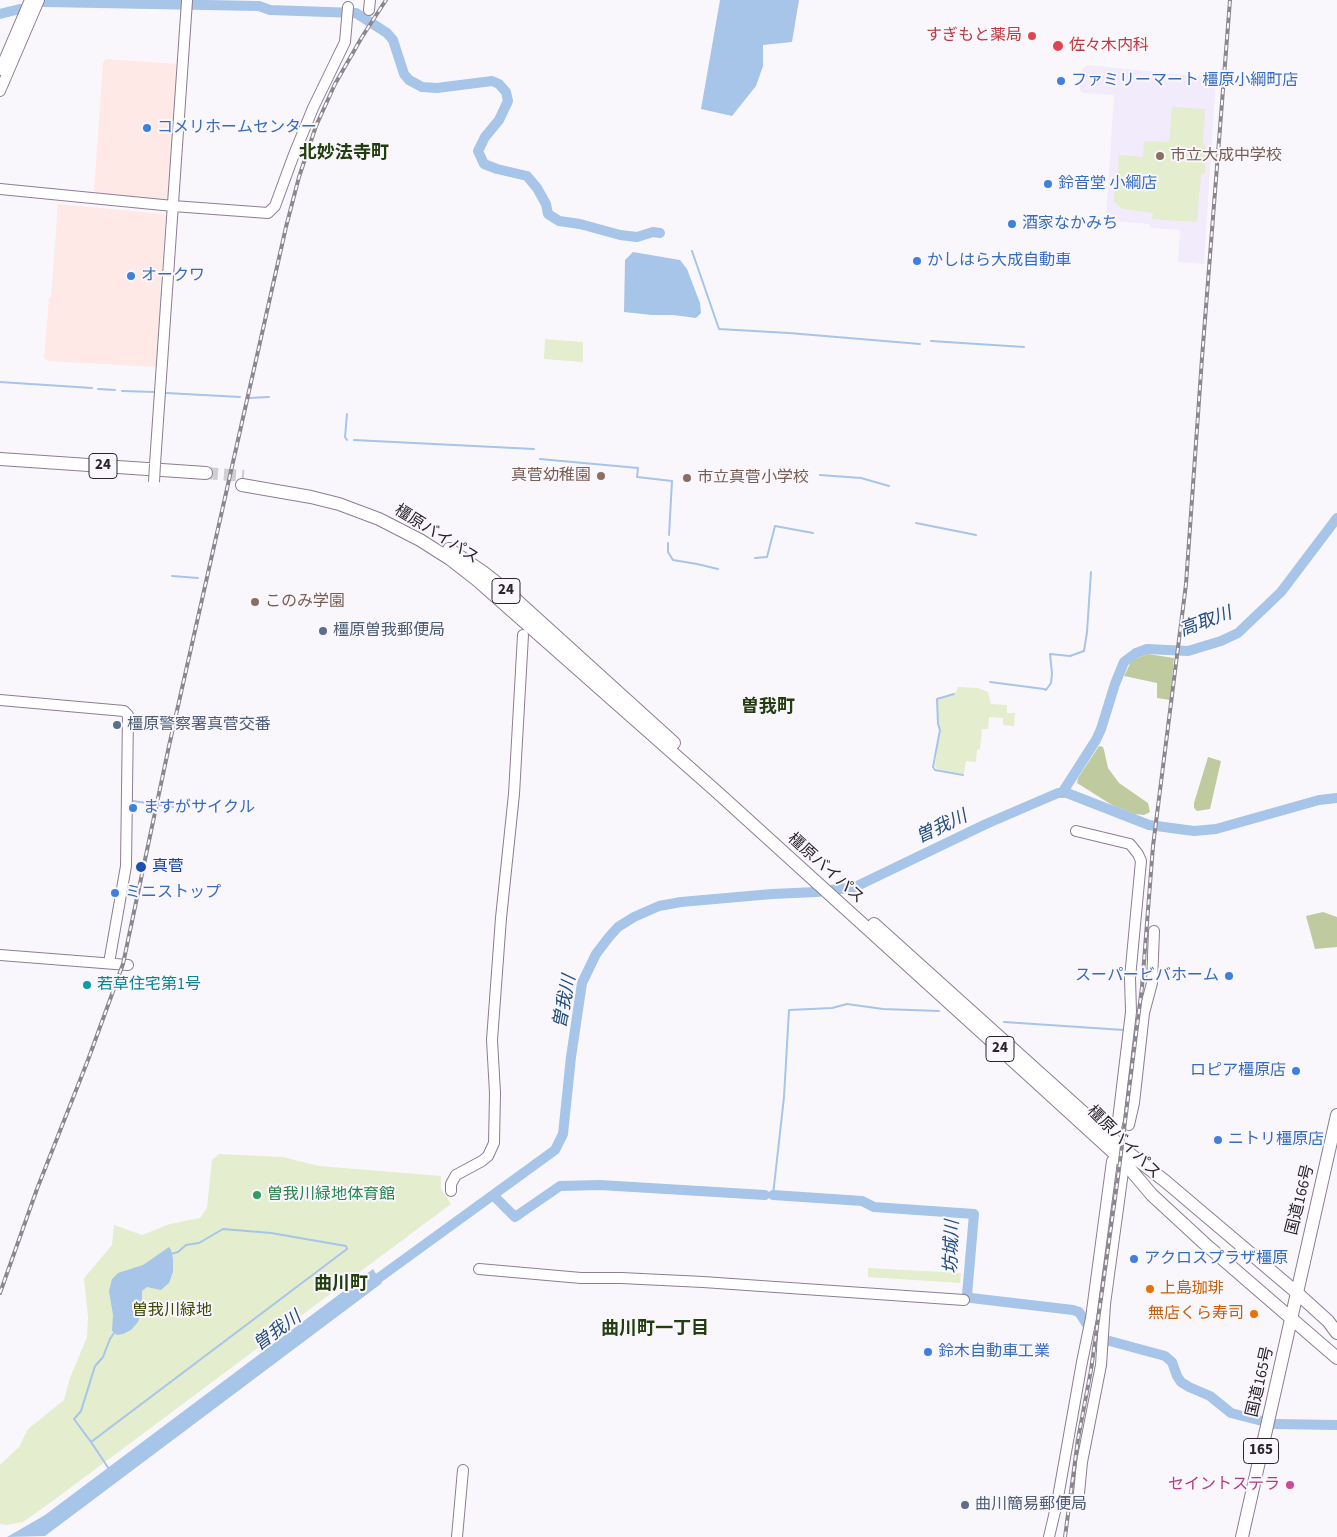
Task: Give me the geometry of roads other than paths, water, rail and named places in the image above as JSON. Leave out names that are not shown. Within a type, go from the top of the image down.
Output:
[{"type":"highway","name":"24","points":[[0,459],[206,477],[0,467]]},
{"type":"highway","name":"橿原バイパス","points":[[243,480],[296,484],[352,500],[402,521],[454,552],[502,587],[1121,1158],[1152,1195],[1204,1243],[1337,1358]]},
{"type":"highway","name":"橿原バイパス","points":[[886,940],[1109,1135],[1121,1158],[1165,1181],[1296,1292],[1328,1321],[1337,1332]]},
{"type":"highway","name":"国道166号","points":[[1296,1292],[1337,1115]]},
{"type":"highway","name":"国道165号","points":[[1242,1537],[1296,1292]]},
{"type":"highway","points":[[1281,1366],[1288,1356],[1291,1343],[1295,1338],[1300,1335],[1310,1335]]},
{"type":"street","points":[[0,70],[30,0]]},
{"type":"street","points":[[0,91],[39,0]]},
{"type":"street","points":[[154,482],[186,1]]},
{"type":"street","points":[[0,189],[262,214],[273,211],[313,108],[345,42],[347,11]]},
{"type":"street","points":[[451,1191],[451,1184],[456,1175],[488,1156],[494,1143],[495,1093],[492,1040],[501,918],[514,794],[523,635]]},
{"type":"street","points":[[0,700],[124,711],[128,715],[126,866],[109,963]]},
{"type":"street","points":[[1076,831],[1130,844],[1138,854],[1140,861],[1130,978],[1131,1012],[1118,1120],[1116,1128],[1109,1135]]},
{"type":"street","points":[[1129,1125],[1133,1109],[1144,1013],[1152,983],[1154,931]]},
{"type":"street","points":[[0,955],[128,965]]},
{"type":"street","points":[[1049,1537],[1061,1482],[1121,1158]]},
{"type":"street","points":[[1078,1504],[1082,1462],[1101,1365],[1105,1304],[1121,1158]]},
{"type":"street","points":[[479,1269],[580,1278],[703,1282],[964,1300]]},
{"type":"street","points":[[1082,1362],[1101,1365]]},
{"type":"street","points":[[457,1537],[463,1470]]},
{"type":"water","points":[[720,0],[799,0],[792,42],[763,45],[763,66],[756,86],[732,116],[701,109]]},
{"type":"water","points":[[633,252],[680,260],[687,269],[700,303],[701,313],[696,318],[624,312],[625,260]]},
{"type":"water","points":[[169,1247],[173,1259],[173,1272],[169,1283],[161,1290],[147,1287],[142,1291],[142,1310],[138,1322],[131,1330],[117,1335],[112,1331],[113,1315],[109,1291],[112,1279],[118,1273],[143,1265]]},
{"type":"water","points":[[373,1269],[382,1283],[45,1536],[7,1537],[45,1515]]},
{"type":"waterway","points":[[44,2],[259,6],[270,10],[356,13],[387,33],[393,40],[404,74],[409,80],[422,87],[437,88],[492,81],[499,84],[506,92],[508,101],[499,120],[485,137],[478,151],[484,164],[527,176],[537,188],[546,204],[548,214],[559,221],[580,224],[620,235],[637,237],[653,232],[660,233]]},
{"type":"waterway","points":[[0,14],[20,9]]},
{"type":"waterway","points":[[692,251],[719,329],[920,344]]},
{"type":"waterway","points":[[931,341],[1024,347]]},
{"type":"waterway","points":[[0,382],[92,388]]},
{"type":"waterway","points":[[98,389],[115,390]]},
{"type":"waterway","points":[[122,391],[155,392]]},
{"type":"waterway","points":[[166,393],[240,397]]},
{"type":"waterway","points":[[249,398],[269,397]]},
{"type":"waterway","points":[[347,414],[345,437],[347,440]]},
{"type":"waterway","points":[[354,440],[534,449]]},
{"type":"waterway","points":[[540,459],[638,468],[637,477],[672,481],[669,535]]},
{"type":"waterway","points":[[820,475],[861,478],[889,486]]},
{"type":"waterway","name":"高取川","points":[[1062,793],[1096,740],[1124,662],[1136,653],[1147,649],[1188,651],[1221,641],[1238,633],[1281,592],[1337,518]]},
{"type":"waterway","points":[[916,523],[976,535]]},
{"type":"waterway","points":[[755,558],[767,557],[775,526],[813,533]]},
{"type":"waterway","points":[[668,543],[668,552],[673,560],[718,569]]},
{"type":"waterway","points":[[990,682],[1046,690],[1051,683],[1050,654],[1070,656],[1084,651],[1091,572]]},
{"type":"waterway","points":[[172,576],[198,578]]},
{"type":"waterway","points":[[954,694],[937,699],[940,730],[933,767],[935,770],[963,775]]},
{"type":"waterway","name":"曽我川","points":[[369,1285],[555,1150],[563,1134],[571,1057],[582,983],[596,954],[609,937],[618,927],[634,917],[659,906],[681,902],[817,892],[855,887],[986,824],[1058,793],[1067,793],[1149,825],[1194,831],[1216,829],[1319,800],[1337,798]]},
{"type":"waterway","points":[[133,801],[173,807]]},
{"type":"waterway","points":[[773,1195],[784,1097],[789,1010],[832,1008],[847,1004],[883,1009],[939,1011]]},
{"type":"waterway","points":[[1004,1022],[1124,1030]]},
{"type":"waterway","name":"坊城川","points":[[493,1195],[515,1217],[560,1186],[600,1185],[765,1195]]},
{"type":"waterway","name":"坊城川","points":[[773,1195],[862,1201],[874,1207],[974,1214],[967,1295],[971,1298],[1073,1310],[1079,1312],[1086,1323]]},
{"type":"waterway","points":[[114,1333],[103,1357],[95,1366],[81,1411],[74,1419],[91,1442],[347,1249],[346,1246],[271,1233],[223,1229],[199,1243],[186,1245],[178,1252],[171,1254]]},
{"type":"waterway","name":"坊城川","points":[[1106,1340],[1165,1356],[1172,1362],[1181,1382],[1210,1396],[1231,1413],[1262,1421]]},
{"type":"waterway","name":"坊城川","points":[[1275,1424],[1337,1425]]},
{"type":"waterway","points":[[91,1442],[109,1469]]},
{"type":"tunnel","points":[[206,473],[244,476]]},
{"type":"railway","points":[[0,1293],[37,1189],[88,1060],[123,964],[169,746],[286,227],[299,177],[316,126],[335,84],[386,0]]},
{"type":"railway","points":[[1065,1537],[1118,1177],[1142,987],[1153,846],[1186,584],[1230,0]]},
{"type":"place","name":"すぎもと薬局","points":[[1032,36]]},
{"type":"place","name":"佐々木内科","points":[[1058,46]]},
{"type":"place","name":"ファミリーマート 橿原小綱町店","points":[[1061,81]]},
{"type":"place","name":"コメリホームセンター","points":[[147,128]]},
{"type":"place","name":"市立大成中学校","points":[[1160,156]]},
{"type":"place","name":"鈴音堂 小綱店","points":[[1048,184]]},
{"type":"place","name":"酒家なかみち","points":[[1012,224]]},
{"type":"place","name":"かしはら大成自動車","points":[[917,261]]},
{"type":"place","name":"オークワ","points":[[131,276]]},
{"type":"place","name":"真菅幼稚園","points":[[601,476]]},
{"type":"place","name":"市立真菅小学校","points":[[687,478]]},
{"type":"place","name":"このみ学園","points":[[255,602]]},
{"type":"place","name":"橿原曽我郵便局","points":[[323,631]]},
{"type":"place","name":"橿原警察署真菅交番","points":[[117,725]]},
{"type":"place","name":"ますがサイクル","points":[[133,808]]},
{"type":"place","name":"真菅","points":[[141,867]]},
{"type":"place","name":"ミニストップ","points":[[115,893]]},
{"type":"place","name":"スーパービバホーム","points":[[1229,976]]},
{"type":"place","name":"若草住宅第1号","points":[[87,985]]},
{"type":"place","name":"ロピア橿原店","points":[[1296,1071]]},
{"type":"place","name":"ニトリ橿原店","points":[[1218,1140]]},
{"type":"place","name":"曽我川緑地体育館","points":[[257,1195]]},
{"type":"place","name":"アクロスプラザ橿原","points":[[1134,1259]]},
{"type":"place","name":"上島珈琲","points":[[1150,1289]]},
{"type":"place","name":"無店くら寿司","points":[[1254,1314]]},
{"type":"place","name":"鈴木自動車工業","points":[[928,1352]]},
{"type":"place","name":"セイントステラ","points":[[1290,1485]]},
{"type":"place","name":"曲川簡易郵便局","points":[[965,1505]]},
{"type":"district","name":"北妙法寺町","points":[[344,154]]},
{"type":"district","name":"曽我町","points":[[768,708]]},
{"type":"district","name":"曲川町","points":[[341,1285]]},
{"type":"district","name":"曲川町一丁目","points":[[655,1330]]},
{"type":"park label","name":"曽我川緑地","points":[[172,1311]]}]
